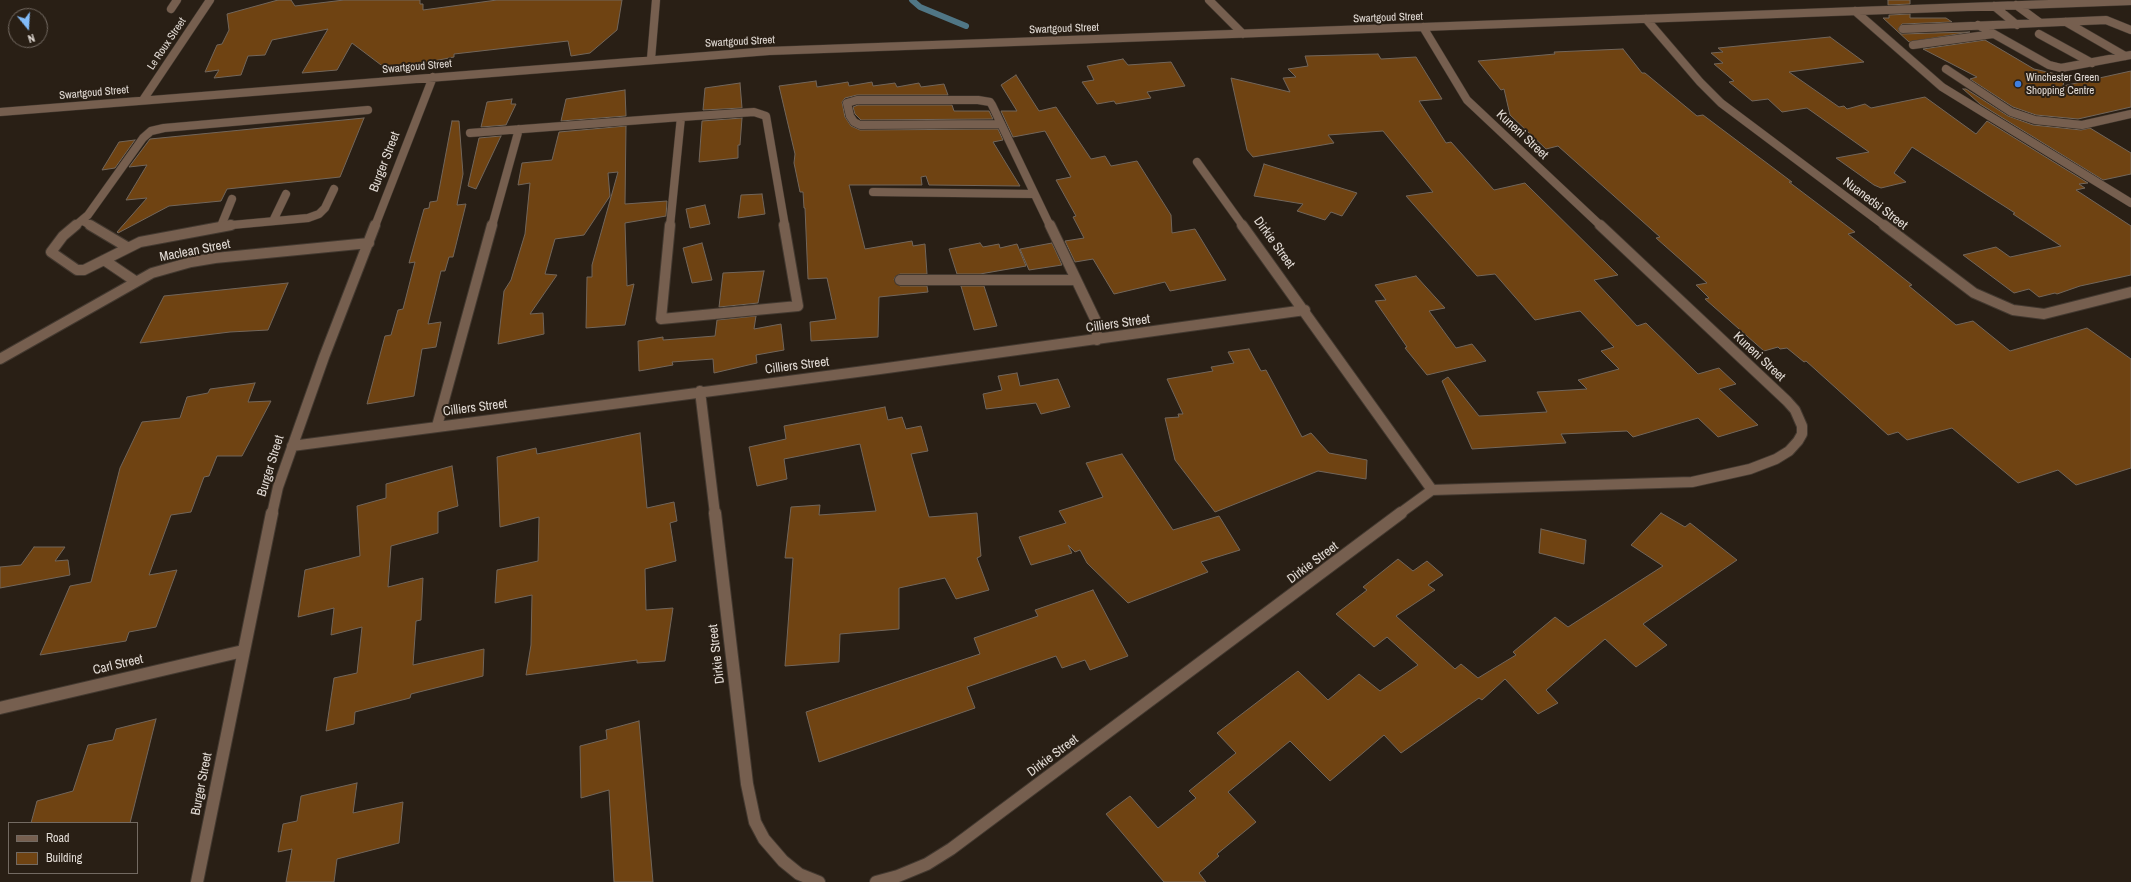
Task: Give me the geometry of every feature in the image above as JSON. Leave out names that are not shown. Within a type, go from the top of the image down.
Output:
[{"type":"street","points":[[171,9],[177,0]]},
{"type":"street","name":"Le Roux Street","points":[[143,100],[210,0]]},
{"type":"street","points":[[651,59],[656,0]]},
{"type":"street","points":[[1208,0],[1243,34]]},
{"type":"street","name":"Swartgoud Street","points":[[0,112],[651,59],[893,46],[2131,1]]},
{"type":"street","points":[[2016,5],[2039,22]]},
{"type":"street","points":[[1994,6],[2016,25]]},
{"type":"street","points":[[1855,11],[1942,87],[2131,203]]},
{"type":"street","name":"Nuanedsi Street","points":[[1646,19],[1700,82],[1721,103],[1974,293],[1990,302],[2013,310],[2044,314],[2131,292]]},
{"type":"street","points":[[1903,30],[1978,25],[2016,25],[2039,22],[2106,20],[2115,22],[2131,30]]},
{"type":"street","points":[[2065,22],[2128,55]]},
{"type":"street","points":[[1978,25],[2049,65],[2061,68],[2070,68],[2128,55]]},
{"type":"street","name":"Kuneni Street","points":[[1423,27],[1467,100],[1787,401],[1795,410],[1802,426],[1802,434],[1798,441],[1789,451],[1776,459],[1750,469],[1692,482],[1432,490]]},
{"type":"street","points":[[1913,45],[1993,34]]},
{"type":"street","points":[[2039,34],[2092,63]]},
{"type":"street","points":[[1946,69],[2011,112],[2035,120],[2082,125],[2131,114]]},
{"type":"street","name":"Burger Street","points":[[197,882],[243,651],[278,487],[292,446],[433,77]]},
{"type":"street","points":[[1001,124],[860,126],[854,122],[850,116],[847,103],[857,100],[985,101],[992,105],[1096,321],[1097,340]]},
{"type":"street","points":[[334,189],[325,208],[319,214],[308,218],[221,226],[140,242],[127,247],[92,267],[78,270],[51,252],[63,236],[82,222],[143,138],[151,131],[164,128],[368,110]]},
{"type":"street","points":[[470,133],[681,117],[761,112],[766,116],[798,306],[661,319],[681,117]]},
{"type":"street","points":[[437,426],[519,129]]},
{"type":"street","name":"Dirkie Street","points":[[876,882],[898,876],[927,864],[951,850],[1432,490],[1305,310],[1197,162]]},
{"type":"street","points":[[873,192],[1034,194]]},
{"type":"street","points":[[273,221],[286,194]]},
{"type":"street","points":[[221,226],[232,199]]},
{"type":"street","points":[[82,222],[127,247]]},
{"type":"street","name":"Maclean Street","points":[[0,359],[135,281],[158,271],[203,260],[369,243]]},
{"type":"street","points":[[104,260],[135,281]]},
{"type":"street","points":[[900,280],[1076,280]]},
{"type":"street","name":"Cilliers Street","points":[[292,446],[700,391],[1097,340],[1305,310]]},
{"type":"street","name":"Dirkie Street","points":[[700,391],[746,776],[755,822],[764,839],[783,861],[798,874],[819,882]]},
{"type":"street","name":"Carl Street","points":[[0,708],[243,651]]},
{"type":"building","points":[[278,0],[291,0],[295,6],[344,0],[420,0],[420,4],[423,4],[423,10],[497,0],[622,0],[617,30],[590,53],[571,56],[568,41],[454,54],[454,57],[408,66],[407,69],[389,71],[352,43],[337,70],[302,73],[328,29],[272,40],[265,55],[248,56],[241,75],[214,78],[219,70],[205,72],[217,45],[222,44],[229,30],[227,14]]},
{"type":"building","points":[[1888,0],[1910,0],[1910,4],[1888,5]]},
{"type":"building","points":[[1910,14],[1910,18],[1946,18],[1952,22],[1902,24],[1898,29],[1901,34],[1970,32],[1909,42],[1883,18],[1889,18],[1889,15]]},
{"type":"building","points":[[1830,37],[1864,62],[1789,72],[1839,107],[1844,106],[1847,109],[1865,104],[1871,108],[1925,97],[1976,134],[1987,121],[2088,183],[2079,184],[2085,188],[2076,190],[2131,226],[2131,275],[2080,286],[2057,294],[2055,293],[2039,297],[2029,289],[2014,293],[1963,255],[1996,247],[2010,257],[2061,246],[2013,214],[2015,213],[1912,147],[1894,173],[1906,182],[1881,188],[1874,185],[1836,158],[1869,152],[1807,108],[1782,112],[1768,99],[1752,101],[1729,82],[1734,81],[1714,64],[1723,63],[1711,53],[1723,52],[1718,48]]},
{"type":"building","name":"Winchester Green Shopping Centre","points":[[1985,40],[2034,69],[2065,76],[2063,86],[2131,71],[2131,107],[2078,119],[2036,115],[2013,107],[1970,79],[1977,77],[1923,49]]},
{"type":"building","points":[[1623,49],[1642,73],[1645,73],[1697,116],[1703,115],[1855,232],[1848,234],[1912,285],[1909,286],[1956,325],[1973,321],[2010,351],[2087,328],[2131,359],[2131,468],[2076,485],[2058,470],[2018,483],[1952,428],[1907,440],[1898,432],[1888,435],[1806,361],[1804,362],[1787,348],[1780,349],[1778,347],[1764,351],[1705,299],[1709,298],[1696,285],[1707,283],[1656,238],[1660,237],[1558,146],[1546,149],[1510,115],[1504,89],[1501,90],[1478,61],[1555,54],[1554,52]]},
{"type":"building","points":[[1378,54],[1381,59],[1416,57],[1442,99],[1419,101],[1446,143],[1451,142],[1494,190],[1525,183],[1618,275],[1594,280],[1637,326],[1646,323],[1698,374],[1719,368],[1736,384],[1719,389],[1758,425],[1718,437],[1698,418],[1633,437],[1627,431],[1561,434],[1566,443],[1472,449],[1442,381],[1448,377],[1479,416],[1547,412],[1537,392],[1587,389],[1578,380],[1619,369],[1601,351],[1614,347],[1580,311],[1535,320],[1495,274],[1477,276],[1406,196],[1433,192],[1383,131],[1328,135],[1334,143],[1253,157],[1247,150],[1231,78],[1290,92],[1283,78],[1296,77],[1288,69],[1308,66],[1305,56]]},
{"type":"building","points":[[1123,59],[1128,65],[1171,62],[1185,86],[1147,92],[1151,98],[1116,104],[1114,101],[1097,104],[1082,82],[1094,80],[1087,66]]},
{"type":"building","points":[[1016,75],[1039,111],[1056,107],[1091,159],[1105,156],[1111,166],[1137,161],[1171,215],[1172,233],[1195,229],[1226,280],[1170,291],[1165,282],[1114,294],[1093,259],[1075,262],[1065,241],[1084,238],[1073,217],[1076,216],[1056,180],[1071,177],[1045,131],[1013,137],[1001,111],[1017,111],[1001,85]]},
{"type":"building","points":[[816,81],[817,87],[848,82],[849,86],[872,82],[873,86],[895,83],[897,87],[919,83],[921,87],[944,84],[948,95],[857,95],[845,98],[842,102],[845,117],[851,126],[860,130],[998,129],[1003,140],[993,142],[1020,186],[929,185],[926,176],[921,177],[922,185],[849,185],[865,249],[912,241],[913,246],[925,244],[927,274],[900,274],[895,277],[894,280],[900,286],[927,286],[928,292],[879,297],[878,337],[811,341],[810,322],[836,319],[827,278],[808,279],[803,192],[800,192],[794,163],[795,154],[779,86]]},
{"type":"building","points":[[740,83],[742,108],[703,110],[705,88]]},
{"type":"building","points":[[1963,89],[1966,89],[2008,116],[2033,125],[2081,130],[2090,128],[2131,153],[2131,174],[2103,180],[1980,104]]},
{"type":"building","points":[[625,90],[626,116],[561,121],[566,99]]},
{"type":"building","points":[[512,99],[511,104],[516,104],[506,125],[481,127],[487,102]]},
{"type":"building","points":[[858,105],[952,105],[954,111],[989,111],[993,119],[861,120],[855,114],[853,107]]},
{"type":"building","points":[[364,118],[340,177],[227,189],[221,201],[169,206],[118,233],[117,232],[147,198],[126,200],[147,165],[129,167],[150,139]]},
{"type":"building","points":[[742,118],[740,145],[738,145],[738,158],[699,162],[702,121]]},
{"type":"building","points":[[452,121],[459,121],[463,174],[457,205],[466,204],[453,257],[449,257],[445,271],[441,271],[428,324],[441,322],[436,347],[422,349],[414,396],[367,404],[385,336],[391,335],[398,310],[403,309],[415,262],[409,263],[424,209],[429,208],[430,202],[437,201]]},
{"type":"building","points":[[626,126],[625,204],[667,201],[666,216],[625,223],[627,286],[634,284],[625,325],[586,328],[587,277],[592,277],[592,265],[618,172],[608,173],[610,196],[584,235],[555,239],[545,274],[557,275],[530,314],[543,313],[544,334],[498,344],[504,291],[511,280],[525,234],[530,183],[518,185],[522,163],[552,160],[559,132]]},
{"type":"building","points":[[501,136],[476,189],[468,186],[479,138]]},
{"type":"building","points":[[135,140],[115,168],[102,170],[119,142]]},
{"type":"building","points":[[1264,164],[1357,193],[1342,216],[1331,212],[1325,220],[1297,211],[1303,204],[1254,196]]},
{"type":"building","points":[[762,194],[765,214],[738,218],[741,195]]},
{"type":"building","points":[[705,205],[710,224],[690,228],[686,209]]},
{"type":"building","points":[[702,243],[712,280],[692,283],[683,248]]},
{"type":"building","points":[[980,243],[983,247],[999,244],[1000,248],[1017,244],[1026,266],[980,274],[957,274],[949,249]]},
{"type":"building","points":[[1052,243],[1062,265],[1029,270],[1020,249]]},
{"type":"building","points":[[764,271],[758,303],[719,307],[723,273]]},
{"type":"building","points":[[1416,276],[1445,308],[1429,311],[1456,348],[1472,344],[1486,361],[1427,375],[1405,348],[1407,347],[1375,301],[1386,300],[1375,285]]},
{"type":"building","points":[[288,283],[268,330],[230,332],[140,343],[164,296]]},
{"type":"building","points":[[961,286],[984,286],[997,326],[974,330]]},
{"type":"building","points":[[756,316],[754,329],[781,324],[784,350],[756,355],[757,363],[714,373],[713,359],[672,362],[673,365],[639,371],[638,341],[663,337],[663,340],[715,336],[717,320]]},
{"type":"building","points":[[1249,349],[1261,371],[1266,370],[1302,437],[1311,433],[1329,453],[1367,460],[1366,479],[1318,471],[1215,512],[1175,460],[1165,418],[1179,417],[1178,414],[1183,414],[1167,379],[1213,371],[1211,367],[1234,363],[1228,352]]},
{"type":"building","points":[[1017,373],[1020,386],[1058,379],[1070,407],[1041,414],[1036,403],[986,409],[983,394],[1002,390],[998,376]]},
{"type":"building","points":[[255,383],[248,402],[271,401],[242,456],[217,456],[209,476],[204,477],[191,512],[171,515],[149,575],[177,570],[156,627],[129,632],[126,641],[40,655],[70,586],[91,582],[120,468],[142,422],[180,418],[187,397],[208,393],[210,389]]},
{"type":"building","points":[[885,407],[888,420],[902,417],[906,429],[921,426],[928,451],[911,454],[929,517],[977,513],[981,556],[977,558],[989,590],[956,599],[945,578],[899,588],[899,629],[840,634],[839,662],[785,666],[793,558],[785,558],[791,507],[820,505],[819,515],[876,511],[860,444],[784,459],[787,479],[757,486],[749,447],[786,439],[784,426]]},
{"type":"building","points":[[640,433],[647,508],[674,502],[677,521],[670,523],[676,561],[645,569],[646,610],[673,608],[665,661],[637,663],[637,660],[526,675],[531,645],[532,595],[495,603],[497,570],[538,561],[539,517],[500,527],[497,457],[536,448],[537,454]]},
{"type":"building","points":[[1122,454],[1173,530],[1219,516],[1240,550],[1201,562],[1208,572],[1128,603],[1087,563],[1080,550],[1075,552],[1068,545],[1072,553],[1031,565],[1019,537],[1066,523],[1059,511],[1103,497],[1086,463]]},
{"type":"building","points":[[452,466],[458,506],[438,512],[438,533],[391,546],[388,587],[423,578],[421,620],[416,621],[413,665],[484,649],[483,676],[411,694],[410,698],[355,712],[354,724],[326,731],[334,678],[357,673],[362,627],[331,635],[334,608],[298,617],[305,570],[360,556],[357,506],[386,498],[386,484]]},
{"type":"building","points":[[1661,513],[1685,527],[1690,523],[1737,560],[1643,624],[1667,645],[1636,667],[1605,639],[1546,690],[1558,703],[1538,714],[1505,679],[1482,700],[1479,698],[1401,753],[1384,735],[1330,781],[1290,741],[1228,792],[1256,822],[1217,854],[1219,856],[1199,873],[1206,882],[1164,882],[1106,814],[1130,796],[1158,828],[1196,798],[1189,791],[1236,753],[1217,733],[1298,671],[1328,700],[1359,674],[1380,691],[1418,665],[1387,637],[1374,647],[1336,614],[1367,590],[1363,587],[1398,559],[1413,571],[1427,561],[1443,575],[1428,585],[1435,590],[1396,616],[1455,669],[1461,664],[1478,678],[1516,655],[1513,652],[1555,617],[1568,627],[1663,566],[1631,545]]},
{"type":"building","points":[[1541,529],[1586,540],[1584,564],[1539,553]]},
{"type":"building","points":[[34,547],[65,547],[55,561],[68,560],[70,575],[0,588],[0,567],[21,565]]},
{"type":"building","points":[[1093,590],[1128,656],[1090,670],[1085,660],[1062,668],[1056,656],[967,687],[975,708],[819,762],[806,712],[980,654],[974,638],[1038,616],[1035,610]]},
{"type":"building","points":[[156,719],[130,822],[31,822],[37,801],[73,791],[88,745],[113,740],[116,729]]},
{"type":"building","points":[[639,721],[653,882],[614,882],[609,790],[581,798],[580,746],[607,739],[606,730]]},
{"type":"building","points":[[357,783],[353,813],[403,802],[399,843],[337,859],[334,882],[286,882],[292,849],[278,852],[283,824],[297,821],[301,796]]},
{"type":"waterway","points":[[912,0],[920,7],[966,26]]},
{"type":"place","name":"Winchester Green Shopping Centre","points":[[2018,84]]}]
